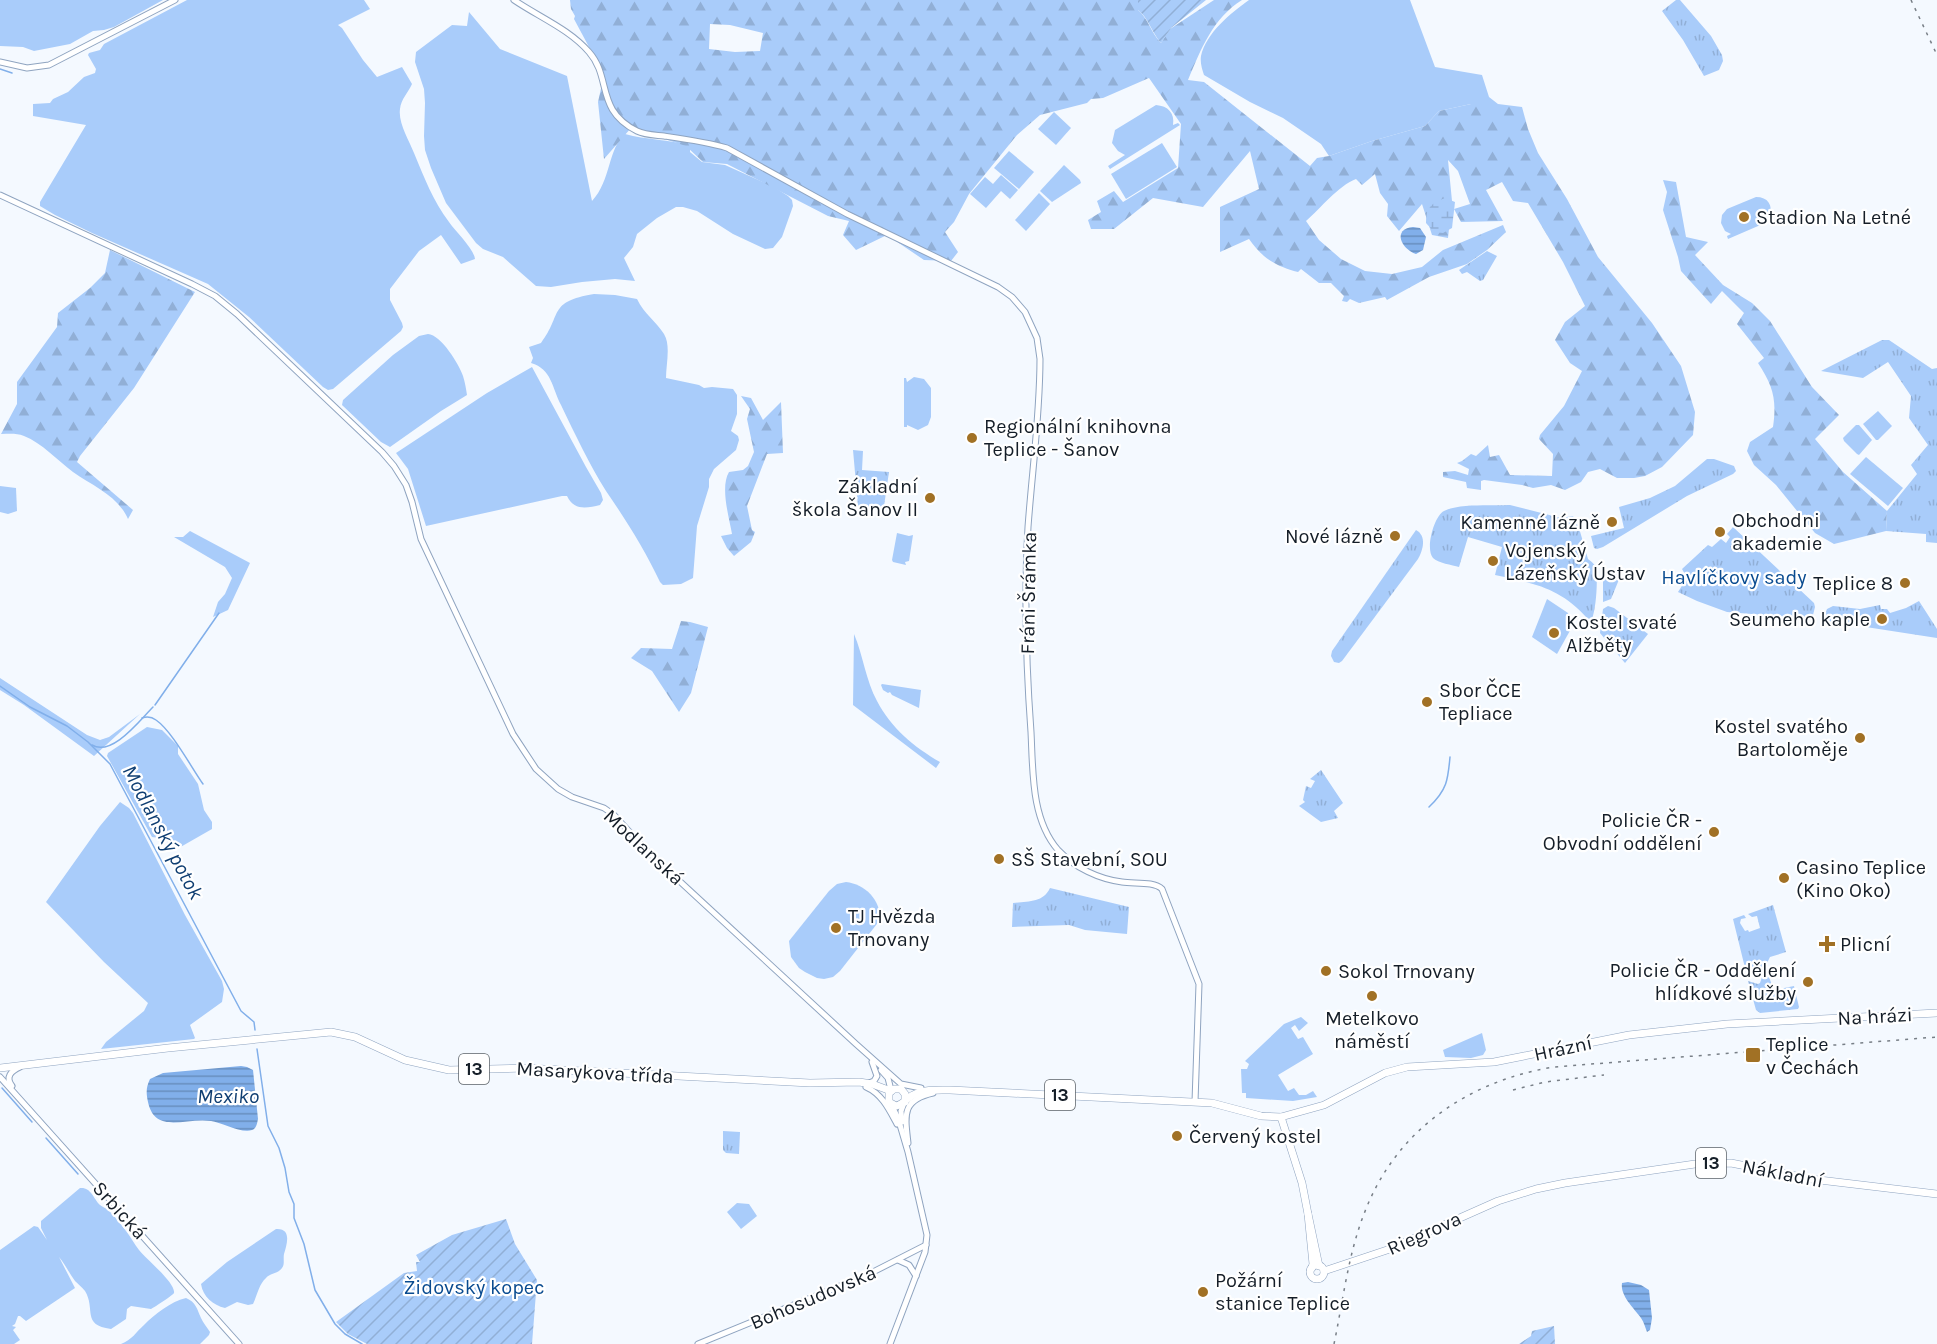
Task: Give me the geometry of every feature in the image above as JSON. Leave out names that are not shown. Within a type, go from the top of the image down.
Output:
[{"type":"main road","name":"Na hrázi","points":[[1741,1023],[1937,1013]]},
{"type":"main road","name":"Hrázní","points":[[1385,1072],[1407,1067],[1494,1062],[1629,1035],[1741,1023]]},
{"type":"main road","name":"Masarykova třída","points":[[25,1065],[316,1032],[342,1033],[405,1059],[449,1070],[525,1068],[829,1083],[859,1082],[891,1091],[921,1088],[1195,1102],[1222,1105],[1261,1116],[1281,1117],[1324,1105],[1385,1072]]},
{"type":"main road","name":"13","points":[[0,1068],[25,1065]]},
{"type":"main road","name":"Masarykova třída","points":[[868,1085],[881,1092],[896,1106],[918,1092],[950,1090]]},
{"type":"main road","points":[[902,1090],[906,1096],[904,1102]]},
{"type":"main road","points":[[890,1102],[888,1096],[891,1091]]},
{"type":"main road","points":[[1281,1117],[1302,1183],[1318,1253],[1323,1262],[1329,1265],[1343,1265]]},
{"type":"main road","name":"Nákladní","points":[[1524,1193],[1565,1183],[1719,1162],[1742,1164],[1811,1179],[1937,1194]]},
{"type":"main road","name":"Riegrova","points":[[1318,1268],[1343,1265],[1390,1249],[1497,1201],[1524,1193]]},
{"type":"main road","points":[[1308,1214],[1313,1260],[1318,1268]]},
{"type":"main road","points":[[1313,1235],[1318,1268]]},
{"type":"street","points":[[0,62],[27,68],[49,65],[175,0]]},
{"type":"street","name":"Fráni Šrámka","points":[[514,0],[562,29],[588,51],[595,59],[613,112],[639,132],[712,143],[727,148],[847,214],[986,279],[1012,297],[1030,322],[1038,346],[1040,374],[1028,529],[1025,624],[1032,760],[1038,807],[1043,824],[1065,857],[1085,870],[1119,882],[1159,886],[1162,889],[1199,984],[1195,1102]]},
{"type":"street","name":"Modlanská","points":[[0,195],[192,284],[227,305],[391,461],[408,490],[419,533],[513,734],[536,769],[558,789],[604,808],[614,815],[654,858],[857,1045]]},
{"type":"street","points":[[857,1045],[887,1076],[891,1091]]},
{"type":"street","points":[[857,1045],[903,1085],[921,1088]]},
{"type":"street","points":[[871,1061],[877,1077],[868,1085],[888,1108],[907,1150]]},
{"type":"street","points":[[20,1101],[8,1078],[13,1070],[25,1065]]},
{"type":"street","points":[[882,1067],[902,1090]]},
{"type":"street","name":"Srbická","points":[[0,1077],[239,1344]]},
{"type":"street","points":[[907,1150],[905,1121],[910,1104],[919,1097],[950,1090]]},
{"type":"street","points":[[890,1102],[898,1118],[926,1227],[926,1245],[890,1344]]},
{"type":"street","points":[[904,1102],[901,1113],[907,1150]]},
{"type":"street","name":"Bohosudovská","points":[[698,1344],[836,1288],[926,1245]]},
{"type":"street","points":[[898,1260],[909,1264],[916,1277]]},
{"type":"green space","points":[[0,0],[163,0],[114,27],[93,31],[70,44],[34,51],[23,47],[0,46]]},
{"type":"green space","points":[[187,0],[364,0],[370,9],[338,25],[377,77],[402,67],[412,84],[401,105],[402,126],[425,180],[443,214],[472,250],[475,259],[461,264],[441,235],[419,251],[390,289],[390,300],[402,323],[401,331],[333,389],[328,390],[323,387],[249,317],[208,284],[92,233],[40,206],[40,202],[86,125],[33,116],[33,104],[50,103],[53,99],[68,92],[84,77],[95,73],[96,69],[89,53],[100,50],[104,44]]},
{"type":"green space","points":[[570,0],[1138,0],[1138,10],[1161,43],[1170,29],[1214,0],[1242,0],[1223,16],[1209,35],[1188,80],[1204,82],[1310,166],[1317,158],[1425,126],[1439,111],[1471,104],[1522,107],[1538,153],[1567,199],[1598,257],[1652,323],[1681,366],[1695,412],[1693,435],[1662,467],[1645,476],[1617,478],[1600,469],[1588,472],[1581,482],[1565,490],[1551,485],[1533,488],[1484,480],[1481,481],[1481,490],[1467,488],[1466,482],[1443,477],[1443,472],[1455,471],[1468,475],[1469,469],[1457,463],[1471,454],[1476,456],[1488,445],[1490,457],[1499,455],[1510,475],[1552,476],[1553,454],[1539,439],[1540,435],[1564,406],[1582,371],[1570,363],[1555,340],[1565,322],[1585,306],[1563,262],[1528,203],[1513,201],[1502,182],[1486,190],[1503,221],[1461,222],[1454,209],[1470,204],[1458,171],[1448,160],[1452,201],[1448,238],[1432,235],[1422,204],[1399,231],[1387,216],[1388,204],[1380,193],[1375,174],[1362,185],[1356,179],[1349,182],[1306,221],[1319,240],[1341,259],[1365,271],[1392,274],[1422,267],[1443,250],[1503,225],[1506,232],[1487,250],[1467,264],[1429,277],[1387,300],[1385,297],[1359,303],[1350,299],[1347,302],[1342,301],[1344,296],[1331,283],[1319,283],[1301,269],[1298,272],[1277,264],[1259,252],[1249,239],[1220,252],[1220,207],[1259,189],[1250,151],[1203,207],[1153,198],[1114,229],[1091,229],[1088,220],[1101,212],[1097,201],[1114,191],[1123,202],[1178,168],[1181,124],[1149,78],[1103,98],[1091,99],[1087,103],[1040,115],[1017,135],[969,194],[954,222],[945,232],[958,252],[951,261],[924,260],[887,235],[856,250],[843,235],[849,221],[828,216],[727,164],[703,162],[686,146],[631,128],[604,159],[598,102],[604,75],[571,9]],"holes":[[[710,24],[730,25],[763,33],[760,51],[735,52],[709,49]]]},
{"type":"green space","points":[[1138,0],[1206,0],[1171,28],[1161,43],[1138,10]]},
{"type":"green space","points":[[1249,0],[1410,0],[1435,67],[1482,75],[1489,97],[1498,104],[1471,104],[1439,111],[1425,126],[1329,156],[1321,144],[1283,118],[1204,75],[1201,56],[1208,39],[1227,17]]},
{"type":"green space","points":[[1676,0],[1680,0],[1711,36],[1722,55],[1723,61],[1719,70],[1704,76],[1683,40],[1662,11]]},
{"type":"green space","points":[[469,12],[500,49],[567,76],[592,201],[603,184],[615,148],[625,134],[674,142],[690,146],[690,152],[702,162],[725,165],[774,187],[788,196],[793,206],[782,237],[773,248],[765,249],[733,234],[697,211],[676,207],[637,234],[633,247],[624,258],[635,281],[615,279],[551,287],[536,286],[503,257],[483,249],[446,203],[431,168],[425,150],[424,89],[415,62],[416,52],[452,25],[467,26]]},
{"type":"green space","points":[[1156,105],[1170,111],[1173,125],[1178,123],[1180,125],[1110,169],[1108,166],[1125,155],[1118,151],[1112,143],[1115,130]]},
{"type":"green space","points":[[1054,112],[1071,128],[1056,145],[1038,129]]},
{"type":"green space","points":[[1162,143],[1177,167],[1126,199],[1111,174]]},
{"type":"green space","points":[[1009,151],[1034,172],[1019,189],[994,168]]},
{"type":"green space","points":[[1064,165],[1081,183],[1052,202],[1040,191]]},
{"type":"green space","points":[[1001,175],[1018,190],[1010,199],[1001,191],[986,208],[970,194],[985,177],[993,184]]},
{"type":"green space","points":[[1663,180],[1676,182],[1686,237],[1708,242],[1695,255],[1723,285],[1752,303],[1770,321],[1812,387],[1839,415],[1815,439],[1843,472],[1887,511],[1886,531],[1834,544],[1815,533],[1776,485],[1754,465],[1747,451],[1750,442],[1773,427],[1774,417],[1773,393],[1758,363],[1764,358],[1737,324],[1744,313],[1722,291],[1711,304],[1681,271],[1663,210],[1667,192]]},
{"type":"green space","points":[[1039,193],[1050,204],[1026,231],[1015,220]]},
{"type":"green space","points":[[1756,197],[1764,198],[1769,202],[1772,220],[1728,239],[1727,236],[1731,234],[1725,231],[1721,223],[1722,215],[1727,209]]},
{"type":"green space","points":[[1445,198],[1455,202],[1452,228],[1443,233],[1434,232],[1426,223],[1427,213],[1433,204]]},
{"type":"green space","points":[[110,250],[195,292],[134,388],[77,462],[133,510],[128,519],[124,511],[111,498],[73,472],[37,443],[21,435],[1,434],[17,404],[17,382],[57,327],[58,313],[105,273]]},
{"type":"green space","points":[[1487,251],[1497,256],[1483,280],[1480,281],[1467,272],[1462,274],[1459,270]]},
{"type":"green space","points":[[594,294],[637,299],[661,329],[666,339],[668,349],[666,378],[704,388],[733,389],[737,395],[737,414],[731,431],[738,436],[739,440],[736,450],[714,469],[709,479],[709,487],[697,526],[693,578],[681,584],[663,585],[660,582],[635,535],[594,470],[547,374],[531,363],[533,358],[529,347],[541,343],[562,305],[579,297]]},
{"type":"green space","points":[[428,334],[438,339],[454,358],[463,376],[467,395],[390,447],[381,442],[342,405],[343,400],[393,355],[419,336]]},
{"type":"green space","points":[[1882,340],[1889,340],[1932,369],[1937,368],[1937,543],[1926,542],[1926,534],[1886,531],[1887,511],[1917,474],[1911,465],[1928,445],[1909,418],[1911,396],[1888,362],[1863,378],[1821,371]]},
{"type":"green space","points":[[532,367],[601,493],[603,500],[600,505],[581,507],[573,504],[567,496],[562,496],[426,526],[408,469],[396,453],[487,393]]},
{"type":"green space","points":[[914,377],[924,379],[931,388],[931,417],[928,425],[918,430],[907,425],[904,427],[904,378],[907,382]]},
{"type":"green space","points":[[741,396],[751,398],[763,420],[781,402],[783,453],[767,454],[747,506],[752,530],[755,532],[751,542],[734,556],[721,536],[732,534],[726,502],[726,478],[729,472],[743,470],[748,466],[754,452],[747,419],[750,409]]},
{"type":"green space","points":[[1878,411],[1892,426],[1876,440],[1863,424]]},
{"type":"green space","points":[[1856,425],[1859,425],[1872,440],[1859,455],[1843,438]]},
{"type":"green space","points":[[853,450],[863,451],[862,470],[889,472],[884,506],[863,515],[858,506]]},
{"type":"green space","points":[[1866,457],[1903,488],[1888,506],[1850,474]]},
{"type":"green space","points":[[1707,459],[1734,466],[1736,471],[1687,496],[1603,547],[1594,548],[1591,536],[1624,528],[1619,507],[1650,498],[1675,486]]},
{"type":"green space","points":[[0,486],[16,488],[17,511],[8,514],[0,512]]},
{"type":"green space","points":[[1510,505],[1561,518],[1573,516],[1588,559],[1596,568],[1595,609],[1592,619],[1588,619],[1567,600],[1546,588],[1495,575],[1502,547],[1468,537],[1459,567],[1433,558],[1430,540],[1437,519],[1444,511],[1467,506]]},
{"type":"green space","name":"Havlíčkovy sady","points":[[1733,527],[1814,603],[1812,619],[1727,612],[1678,592],[1687,578],[1682,569],[1708,545],[1712,547],[1721,539],[1726,543],[1730,537],[1727,534]]},
{"type":"green space","points":[[1416,530],[1423,539],[1418,559],[1342,661],[1334,662],[1331,656],[1332,651]]},
{"type":"green space","points":[[190,531],[250,563],[228,610],[213,617],[218,602],[225,594],[232,578],[225,567],[174,537],[183,537]]},
{"type":"green space","points":[[897,533],[913,535],[909,561],[905,562],[906,565],[892,560]]},
{"type":"green space","points":[[1605,570],[1615,572],[1620,577],[1611,599],[1603,602],[1603,572]]},
{"type":"green space","points":[[1547,599],[1568,613],[1572,627],[1557,654],[1532,637]]},
{"type":"green space","points":[[1919,601],[1937,629],[1937,638],[1827,621],[1824,617],[1827,609],[1833,606],[1860,609],[1880,605],[1881,609],[1887,609],[1890,613]]},
{"type":"green space","points":[[1608,606],[1614,608],[1648,634],[1625,663],[1600,633],[1603,609]]},
{"type":"green space","points":[[681,621],[708,627],[691,693],[679,712],[652,671],[631,658],[641,648],[672,649]]},
{"type":"green space","points":[[854,634],[870,685],[883,711],[904,736],[940,762],[936,768],[853,705]]},
{"type":"green space","points":[[0,678],[87,735],[100,740],[109,737],[140,714],[94,756],[0,690]]},
{"type":"green space","points":[[882,684],[921,690],[919,708],[883,690]]},
{"type":"green space","points":[[147,727],[162,730],[178,746],[178,754],[198,784],[204,810],[212,822],[212,829],[177,849],[168,846],[166,829],[163,824],[159,826],[159,838],[152,837],[107,756],[108,753]]},
{"type":"green space","points":[[1321,770],[1343,803],[1334,811],[1338,818],[1321,822],[1299,806],[1305,802],[1303,800],[1306,786],[1311,788],[1315,781],[1310,779]]},
{"type":"green space","points":[[120,802],[133,813],[222,981],[224,989],[222,1002],[190,1025],[194,1039],[101,1049],[106,1042],[144,1011],[148,1003],[104,962],[46,902],[100,826]]},
{"type":"green space","name":"TJ Hvězda Trnovany","points":[[846,882],[859,886],[870,894],[878,906],[880,920],[840,971],[833,977],[817,978],[799,968],[791,957],[789,941],[829,891],[837,884]]},
{"type":"green space","points":[[1050,888],[1129,907],[1127,934],[1085,930],[1069,925],[1012,927],[1013,903],[1039,899]]},
{"type":"green space","points":[[1773,905],[1786,952],[1770,957],[1765,967],[1774,990],[1794,986],[1799,1007],[1798,1009],[1760,1013],[1756,1010],[1748,981],[1758,984],[1763,974],[1754,967],[1747,976],[1733,919],[1744,915],[1746,918],[1741,919],[1740,923],[1745,931],[1749,932],[1760,928],[1757,916],[1752,917],[1748,914]]},
{"type":"green space","points":[[1301,1017],[1308,1023],[1299,1031],[1295,1025],[1291,1028],[1298,1039],[1303,1037],[1313,1054],[1278,1075],[1288,1091],[1294,1088],[1299,1095],[1306,1095],[1313,1091],[1317,1097],[1293,1101],[1246,1098],[1246,1093],[1242,1093],[1241,1069],[1247,1069],[1249,1064],[1245,1061],[1284,1024]]},
{"type":"green space","points":[[1482,1033],[1486,1050],[1483,1055],[1471,1058],[1445,1057],[1443,1050]]},
{"type":"green space","points":[[723,1131],[740,1132],[739,1154],[726,1153],[723,1150]]},
{"type":"green space","points":[[80,1188],[87,1189],[100,1205],[113,1215],[139,1250],[170,1283],[174,1293],[151,1309],[131,1306],[127,1309],[126,1319],[111,1329],[102,1327],[92,1320],[85,1291],[75,1281],[59,1257],[75,1288],[26,1321],[18,1316],[12,1326],[16,1327],[13,1330],[20,1340],[14,1344],[0,1344],[0,1250],[34,1226],[38,1227],[47,1240],[41,1228],[41,1221]]},
{"type":"green space","points":[[737,1203],[749,1204],[757,1216],[741,1229],[727,1212]]},
{"type":"green space","name":"Židovský kopec","points":[[506,1219],[515,1244],[537,1280],[532,1344],[367,1344],[348,1334],[336,1322],[404,1273],[417,1271],[416,1262],[420,1262],[416,1255],[452,1235]]},
{"type":"green space","points":[[276,1229],[284,1231],[287,1237],[283,1265],[280,1270],[268,1276],[264,1281],[253,1304],[237,1302],[225,1308],[209,1300],[201,1284],[227,1262]]},
{"type":"green space","points":[[186,1298],[194,1304],[210,1332],[200,1344],[121,1344],[163,1309]]},
{"type":"green space","points":[[1554,1326],[1555,1344],[1519,1344],[1531,1336],[1532,1331]]},
{"type":"water","points":[[1413,227],[1420,228],[1426,237],[1423,250],[1416,254],[1406,248],[1401,239],[1402,231]]},
{"type":"water","name":"Mexiko","points":[[241,1066],[253,1070],[258,1119],[256,1127],[252,1130],[243,1130],[211,1121],[164,1121],[152,1112],[147,1093],[150,1079],[163,1073]]},
{"type":"water","points":[[1622,1283],[1641,1285],[1649,1290],[1652,1318],[1650,1330],[1647,1332],[1642,1320],[1623,1293]]},
{"type":"waterway","points":[[0,69],[12,73]]},
{"type":"waterway","points":[[155,705],[219,613]]},
{"type":"waterway","name":"Modlanský potok","points":[[0,686],[30,707],[67,726],[88,742],[110,764],[241,1011],[254,1022],[255,1030]]},
{"type":"waterway","points":[[92,745],[100,747],[117,742],[153,707]]},
{"type":"waterway","points":[[142,718],[151,718],[162,725],[203,784]]},
{"type":"waterway","points":[[1429,807],[1446,784],[1450,757]]},
{"type":"waterway","name":"Modlanský potok","points":[[257,1049],[268,1126],[279,1148],[285,1168],[289,1192],[294,1204],[294,1218],[304,1244],[315,1290],[335,1324],[345,1334],[362,1344]]},
{"type":"waterway","points":[[2,1088],[32,1122]]},
{"type":"waterway","points":[[46,1138],[78,1174]]},
{"type":"railway","points":[[1911,0],[1937,55]]},
{"type":"railway","points":[[1334,1344],[1346,1278],[1358,1230],[1377,1184],[1415,1135],[1438,1115],[1464,1098],[1492,1084],[1554,1067],[1937,1037]]},
{"type":"railway","points":[[1513,1090],[1545,1082],[1604,1075]]},
{"type":"place","name":"Stadion Na Letné","points":[[1744,217]]},
{"type":"place","name":"Regionální knihovna Teplice - Šanov","points":[[972,438]]},
{"type":"place","name":"Základní škola Šanov II","points":[[930,498]]},
{"type":"place","name":"Kamenné lázně","points":[[1612,522]]},
{"type":"place","name":"Obchodni akademie","points":[[1720,532]]},
{"type":"place","name":"Nové lázně","points":[[1395,536]]},
{"type":"place","name":"Vojenský Lázeňský Ústav","points":[[1493,561]]},
{"type":"place","name":"Teplice 8","points":[[1905,583]]},
{"type":"place","name":"Seumeho kaple","points":[[1882,619]]},
{"type":"place","name":"Kostel svaté Alžběty","points":[[1554,633]]},
{"type":"place","name":"Sbor ČCE Tepliace","points":[[1427,702]]},
{"type":"place","name":"Kostel svatého Bartoloměje","points":[[1860,738]]},
{"type":"place","name":"Policie ČR - Obvodní oddělení","points":[[1714,832]]},
{"type":"place","name":"SŠ Stavební, SOU","points":[[999,859]]},
{"type":"place","name":"Casino Teplice (Kino Oko)","points":[[1784,878]]},
{"type":"place","name":"TJ Hvězda Trnovany","points":[[836,928]]},
{"type":"place","name":"Plicní","points":[[1827,944]]},
{"type":"place","name":"Sokol Trnovany","points":[[1326,971]]},
{"type":"place","name":"Policie ČR - Oddělení hlídkové služby","points":[[1808,982]]},
{"type":"place","name":"Metelkovo náměstí","points":[[1372,996]]},
{"type":"place","name":"Teplice v Čechách","points":[[1753,1055]]},
{"type":"place","name":"Červený kostel","points":[[1177,1136]]},
{"type":"place","name":"Požární stanice Teplice","points":[[1203,1292]]}]
